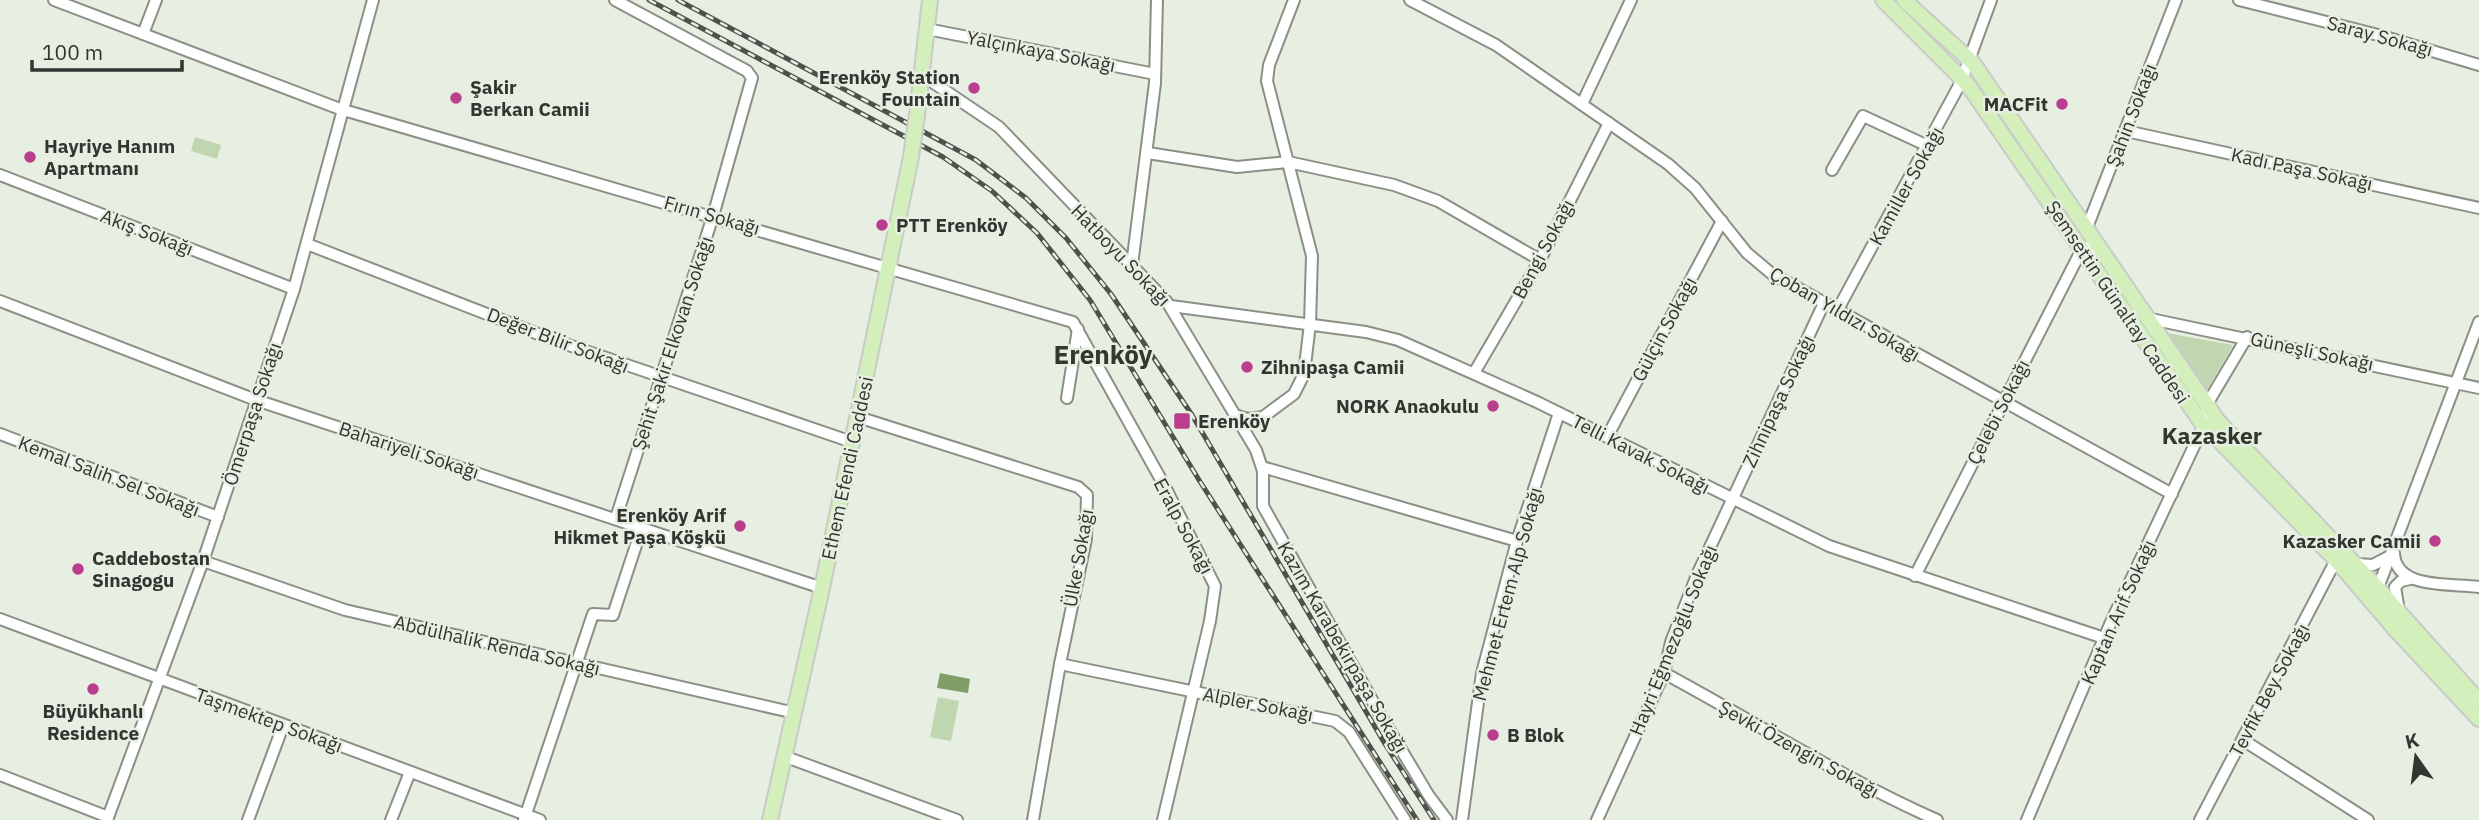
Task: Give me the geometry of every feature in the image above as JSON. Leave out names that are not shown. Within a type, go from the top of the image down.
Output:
[{"type":"main road","points":[[922,75],[930,0]]},
{"type":"main road","name":"Şemsettin Günaltay Caddesi","points":[[1883,0],[1963,78],[2204,425],[2336,560],[2479,719]]},
{"type":"main road","name":"Şemsettin Günaltay Caddesi","points":[[1904,0],[1970,59],[2206,406],[2356,564],[2479,701]]},
{"type":"main road","name":"Ethem Efendi Caddesi","points":[[770,820],[786,757],[889,266],[911,157],[922,75]]},
{"type":"street","name":"Fırın Sokağı","points":[[54,0],[342,110],[1065,318],[1078,329]]},
{"type":"street","points":[[143,34],[156,0]]},
{"type":"street","name":"Ömerpaşa Sokağı","points":[[108,819],[203,561],[294,289],[373,0]]},
{"type":"street","name":"Şehit Şakir Elkovan Sokağı","points":[[615,0],[751,74],[713,216],[659,378],[617,518]]},
{"type":"street","points":[[1132,265],[1148,153],[1155,74],[1157,0]]},
{"type":"street","points":[[1252,443],[1255,428],[1301,385],[1310,324],[1313,262],[1267,81],[1271,59],[1294,0]]},
{"type":"street","name":"Çoban Yıldızı Sokağı","points":[[1410,0],[1489,41],[1687,180],[1744,250],[1765,269],[2172,494]]},
{"type":"street","points":[[1582,104],[1632,0]]},
{"type":"street","name":"Kamiller Sokağı","points":[[1837,310],[1963,78],[1991,0]]},
{"type":"street","name":"Şahin Sokağı","points":[[2086,230],[2176,0]]},
{"type":"street","name":"Saray Sokağı","points":[[2239,0],[2397,40],[2479,65]]},
{"type":"street","name":"Yalçınkaya Sokağı","points":[[927,29],[1155,74]]},
{"type":"street","name":"Hatboyu Sokağı","points":[[922,75],[999,127],[1171,306],[1238,416],[1262,467]]},
{"type":"street","points":[[1832,170],[1864,115],[1927,146]]},
{"type":"street","name":"Bengi Sokağı","points":[[1474,373],[1540,260],[1609,123]]},
{"type":"street","name":"Kadı Paşa Sokağı","points":[[2126,131],[2479,208]]},
{"type":"street","points":[[1148,153],[1237,167],[1288,162],[1394,185],[1438,201],[1540,260]]},
{"type":"street","name":"Akış Sokağı","points":[[0,175],[294,289]]},
{"type":"street","name":"Gülçin Sokağı","points":[[1607,437],[1721,221]]},
{"type":"street","name":"Değer Bilir Sokağı","points":[[307,244],[659,378],[852,442]]},
{"type":"street","points":[[2082,249],[2092,246],[2101,253]]},
{"type":"street","name":"Çelebi Sokağı","points":[[1915,576],[2082,249]]},
{"type":"street","name":"Bahariyeli Sokağı","points":[[0,301],[256,400],[822,588]]},
{"type":"street","name":"Zihnipaşa Sokağı","points":[[1732,499],[1824,303]]},
{"type":"street","name":"Telli Kavak Sokağı","points":[[1171,306],[1393,338],[1559,413],[1829,545],[2104,638]]},
{"type":"street","name":"Güneşli Sokağı","points":[[2145,318],[2247,337],[2479,388]]},
{"type":"street","points":[[2380,611],[2375,599],[2378,589],[2479,322]]},
{"type":"street","points":[[1067,398],[1078,329]]},
{"type":"street","name":"Eralp Sokağı","points":[[1078,329],[1213,580],[1213,603],[1163,820]]},
{"type":"street","points":[[2206,406],[2247,337]]},
{"type":"street","name":"Kaptan Arif Sokağı","points":[[2027,820],[2104,638],[2204,425],[2208,415],[2206,406]]},
{"type":"street","name":"Mehmet Ertem Alp Sokağı","points":[[1462,820],[1480,685],[1517,541],[1559,413]]},
{"type":"street","points":[[1238,416],[1251,419],[1267,415]]},
{"type":"street","name":"Ülke Sokağı","points":[[858,417],[1085,491],[1088,503],[1087,534],[1060,664],[1033,820]]},
{"type":"street","name":"Kemal Salih Sel Sokağı","points":[[0,435],[218,517]]},
{"type":"street","points":[[1262,467],[1517,541]]},
{"type":"street","name":"Kazım Karabekirpaşa Sokağı","points":[[1262,467],[1263,506],[1381,716],[1429,796],[1447,820]]},
{"type":"street","name":"Hayri Eğmezoğlu Sokağı","points":[[1597,820],[1664,673],[1670,646],[1688,595],[1732,499]]},
{"type":"street","points":[[525,817],[593,614],[613,615],[642,527]]},
{"type":"street","points":[[2356,564],[2373,565],[2393,552]]},
{"type":"street","points":[[2393,552],[2397,567],[2410,579]]},
{"type":"street","name":"Tevfik Bey Sokağı","points":[[2200,820],[2336,560]]},
{"type":"street","name":"Abdülhalik Renda Sokağı","points":[[203,561],[345,610],[795,713]]},
{"type":"street","points":[[2404,620],[2396,601],[2395,587],[2401,581],[2410,579],[2479,587]]},
{"type":"street","name":"Taşmektep Sokağı","points":[[0,619],[525,817],[540,820]]},
{"type":"street","name":"Alpler Sokağı","points":[[1060,664],[1322,717],[1343,725],[1405,820]]},
{"type":"street","name":"Şevki Özengin Sokağı","points":[[1664,673],[1804,749],[1868,789],[1937,820]]},
{"type":"street","points":[[248,820],[283,726]]},
{"type":"street","points":[[2243,740],[2368,820]]},
{"type":"street","points":[[786,757],[950,819]]},
{"type":"street","points":[[391,820],[410,772]]},
{"type":"street","points":[[0,775],[108,819]]},
{"type":"shaded area","points":[[195,137],[221,145],[217,159],[191,151]]},
{"type":"shaded area","points":[[2167,333],[2233,345],[2207,390]]},
{"type":"shaded area","points":[[940,673],[970,679],[968,693],[937,688]]},
{"type":"shaded area","points":[[938,697],[959,701],[951,741],[930,737]]},
{"type":"railway","points":[[649,0],[943,157],[992,191],[1037,233],[1090,300],[1199,480],[1417,820]]},
{"type":"railway","points":[[678,0],[976,160],[1026,198],[1066,238],[1111,294],[1192,415],[1385,744],[1434,820]]},
{"type":"place","name":"Erenköy Station Fountain","points":[[974,88]]},
{"type":"place","name":"Şakir Berkan Camii","points":[[456,98]]},
{"type":"place","name":"MACFit","points":[[2062,104]]},
{"type":"place","name":"Hayriye Hanım Apartmanı","points":[[30,157]]},
{"type":"place","name":"PTT Erenköy","points":[[882,225]]},
{"type":"place","name":"Zihnipaşa Camii","points":[[1247,367]]},
{"type":"place","name":"NORK Anaokulu","points":[[1493,406]]},
{"type":"place","name":"Erenköy","points":[[1182,421]]},
{"type":"place","name":"Erenköy Arif Hikmet Paşa Köşkü","points":[[740,526]]},
{"type":"place","name":"Kazasker Camii","points":[[2435,541]]},
{"type":"place","name":"Caddebostan Sinagogu","points":[[78,569]]},
{"type":"place","name":"Büyükhanlı Residence","points":[[93,689]]},
{"type":"place","name":"B Blok","points":[[1493,735]]},
{"type":"district","name":"Erenköy","points":[[1103,355]]},
{"type":"district","name":"Kazasker","points":[[2212,436]]}]
